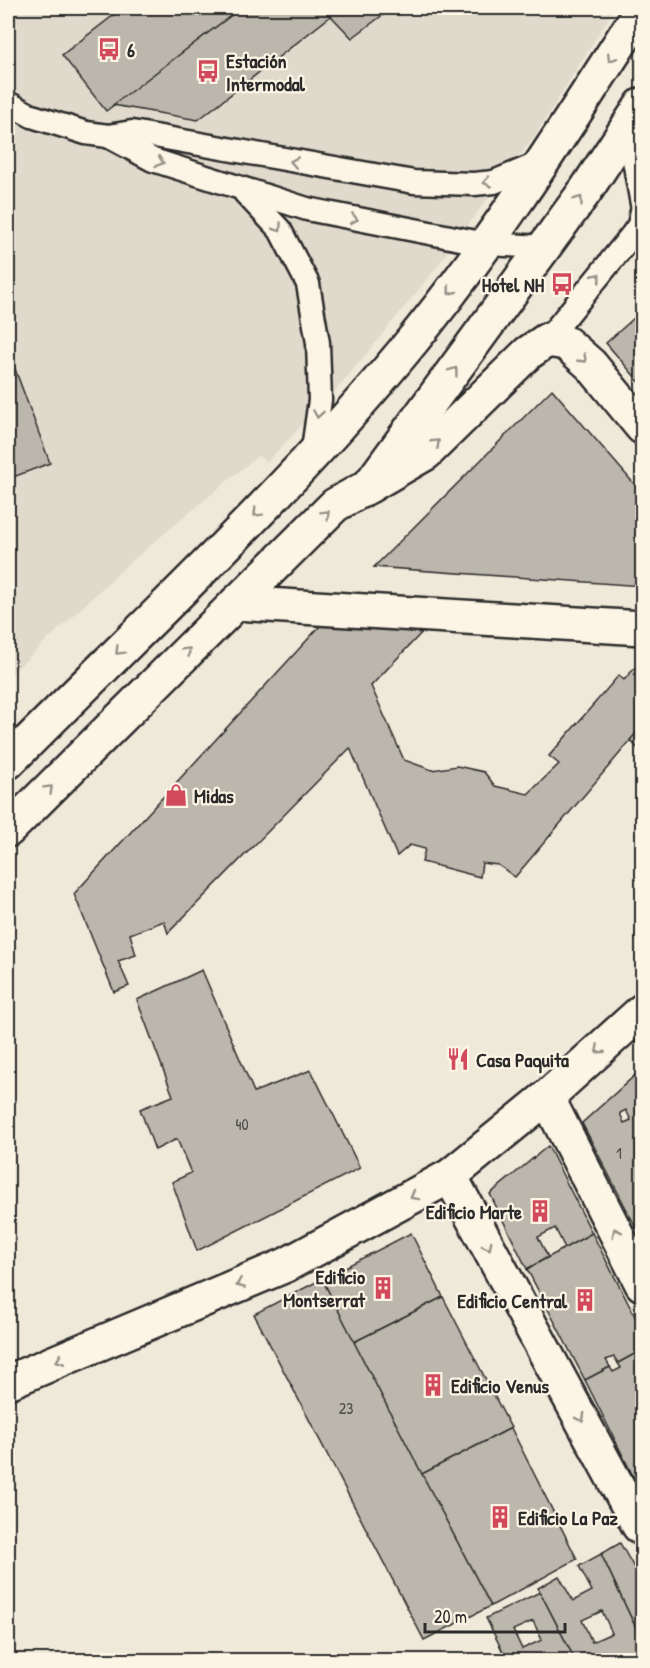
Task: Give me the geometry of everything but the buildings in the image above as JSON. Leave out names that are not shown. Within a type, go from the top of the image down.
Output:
[{"type":"street","points":[[8,762],[312,456],[404,351],[486,244],[642,9]]},
{"type":"street","points":[[369,486],[544,247],[635,116]]},
{"type":"street","points":[[8,830],[335,505],[426,453],[528,353],[547,340],[566,343],[591,365],[642,427]]},
{"type":"street","points":[[236,603],[642,628]]},
{"type":"street","points":[[8,1382],[286,1264],[450,1176],[547,1097],[642,1011]]},
{"type":"street","points":[[547,1097],[642,1284]]},
{"type":"street","points":[[450,1176],[641,1525]]},
{"type":"lane","points":[[8,102],[50,122],[86,133],[108,136],[132,132],[414,182],[474,184],[494,182],[542,162]]},
{"type":"lane","points":[[635,116],[642,204]]},
{"type":"lane","points":[[108,136],[153,160],[307,209],[486,244],[544,247]]},
{"type":"lane","points":[[237,187],[260,206],[280,230],[308,284],[318,343],[320,400],[312,456]]},
{"type":"lane","points":[[547,340],[632,235],[639,225],[642,212]]},
{"type":"shaded area","points":[[8,8],[615,8],[534,137],[429,277],[345,380],[267,462],[258,456],[237,473],[128,564],[8,677]]},
{"type":"place","name":"6","points":[[109,49]]},
{"type":"place","name":"Estación Intermodal","points":[[208,71]]},
{"type":"place","name":"Hotel NH","points":[[562,284]]},
{"type":"place","name":"Midas","points":[[176,795]]},
{"type":"place","name":"Casa Paquita","points":[[458,1059]]},
{"type":"place","name":"Edificio Marte","points":[[540,1211]]},
{"type":"place","name":"Edificio Montserrat","points":[[383,1288]]},
{"type":"place","name":"Edificio Central","points":[[585,1300]]},
{"type":"place","name":"Edificio Venus","points":[[433,1385]]},
{"type":"place","name":"Edificio La Paz","points":[[500,1517]]}]
